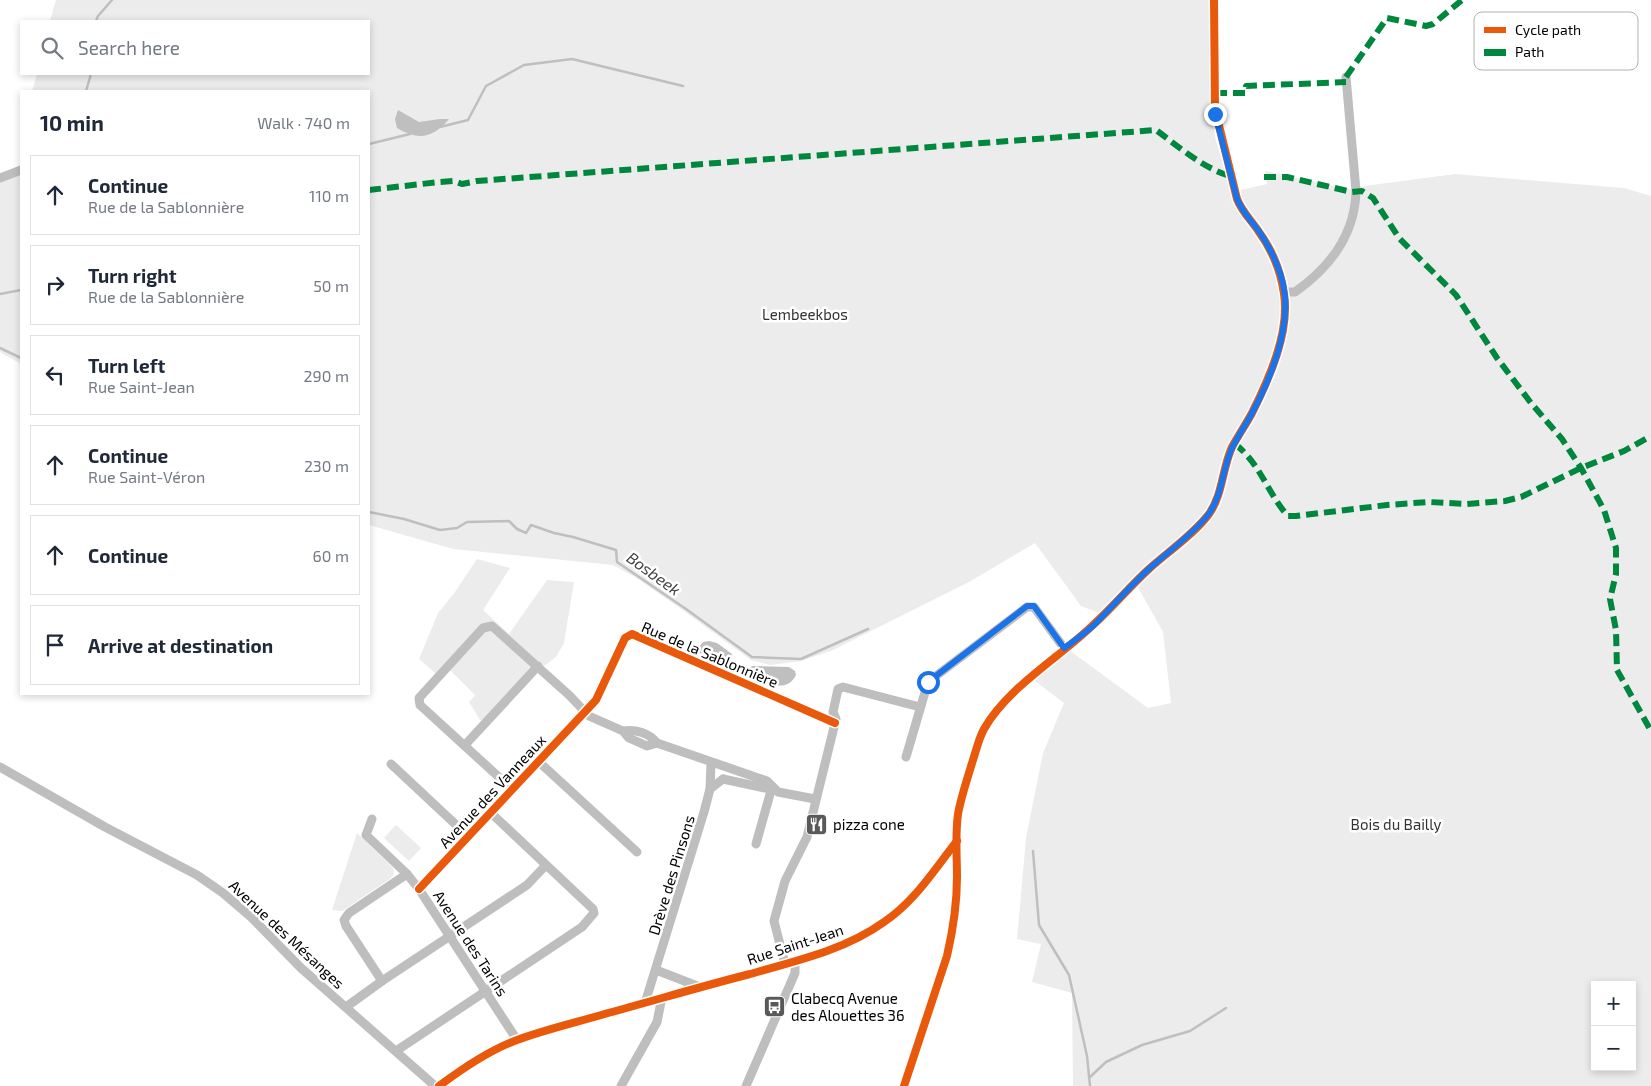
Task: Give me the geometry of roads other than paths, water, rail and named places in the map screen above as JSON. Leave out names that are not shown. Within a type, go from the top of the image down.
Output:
[{"type":"street","points":[[904,1086],[947,956],[952,935],[955,918],[957,878],[958,815],[963,792],[983,731],[993,716],[1012,695],[1064,648],[1092,626],[1140,578],[1197,527],[1209,513],[1218,497],[1227,461],[1233,447],[1272,370],[1285,314],[1284,292],[1272,254],[1240,206],[1230,176],[1215,110],[1214,0]]},
{"type":"street","points":[[1284,292],[1296,292],[1321,271],[1336,254],[1351,220],[1355,202],[1355,170],[1346,77]]},
{"type":"street","points":[[0,178],[20,170]]},
{"type":"street","points":[[906,757],[928,682],[1027,606],[1034,606],[1064,648]]},
{"type":"street","points":[[513,790],[420,705],[419,698],[483,628],[492,626],[538,666],[589,716],[623,731],[633,729],[652,737],[656,743],[767,781],[778,792],[815,799]]},
{"type":"street","name":"Rue de la Sablonnière","points":[[585,713],[599,696],[625,638],[632,634],[835,723]]},
{"type":"street","points":[[465,745],[538,666]]},
{"type":"street","points":[[784,964],[774,921],[785,881],[807,837],[836,719],[833,712],[838,690],[843,687],[920,707]]},
{"type":"street","name":"Avenue des Vanneaux","points":[[420,889],[585,713]]},
{"type":"street","points":[[539,762],[636,852]]},
{"type":"street","name":"Drève des Pinsons","points":[[645,1003],[704,812],[710,788],[711,762]]},
{"type":"street","points":[[390,764],[468,836]]},
{"type":"street","name":"Avenue des Mésanges","points":[[0,767],[106,827],[190,871],[223,893],[251,917],[301,968],[435,1086]]},
{"type":"street","points":[[710,788],[723,779],[726,767]]},
{"type":"street","points":[[723,779],[765,788],[772,787]]},
{"type":"street","points":[[756,844],[772,787]]},
{"type":"street","points":[[396,1051],[582,927],[594,913],[593,909],[491,813]]},
{"type":"street","name":"Avenue des Tarins","points":[[372,819],[366,834],[420,889],[517,1040]]},
{"type":"street","name":"Rue Saint-Jean","points":[[440,1086],[490,1052],[517,1040],[795,961],[834,948],[866,933],[884,922],[926,884],[957,841]]},
{"type":"street","points":[[346,1007],[382,981],[528,885],[546,865]]},
{"type":"street","points":[[382,981],[344,920],[348,913],[407,874]]},
{"type":"street","points":[[746,1086],[795,973],[795,961]]},
{"type":"street","name":"Rue Saint-Jean","points":[[774,967],[785,973],[791,982]]},
{"type":"street","points":[[656,970],[700,987]]},
{"type":"street","points":[[621,1086],[657,1022],[662,998]]},
{"type":"waterway","points":[[96,20],[112,0]]},
{"type":"waterway","points":[[440,127],[468,120],[486,86],[524,65],[572,59],[683,86]]},
{"type":"waterway","points":[[86,90],[91,75]]},
{"type":"waterway","points":[[370,144],[410,134]]},
{"type":"waterway","points":[[0,294],[20,290]]},
{"type":"waterway","name":"Bosbeek","points":[[0,348],[20,358]]},
{"type":"waterway","name":"Bosbeek","points":[[370,512],[404,519],[440,530],[457,528],[467,522],[509,521],[517,529],[526,533],[531,525],[616,550],[617,562],[752,657],[801,659],[868,629]]},
{"type":"waterway","points":[[1033,851],[1039,925],[1069,975],[1087,1056],[1090,1086]]},
{"type":"waterway","points":[[1089,1078],[1106,1062],[1142,1045],[1190,1031],[1226,1008]]},
{"type":"place","name":"pizza cone","points":[[817,824]]},
{"type":"place","name":"Clabecq Avenue des Alouettes 36","points":[[775,1007]]},
{"type":"park label","name":"Lembeekbos","points":[[805,314]]},
{"type":"park label","name":"Bois du Bailly","points":[[1396,824]]}]
